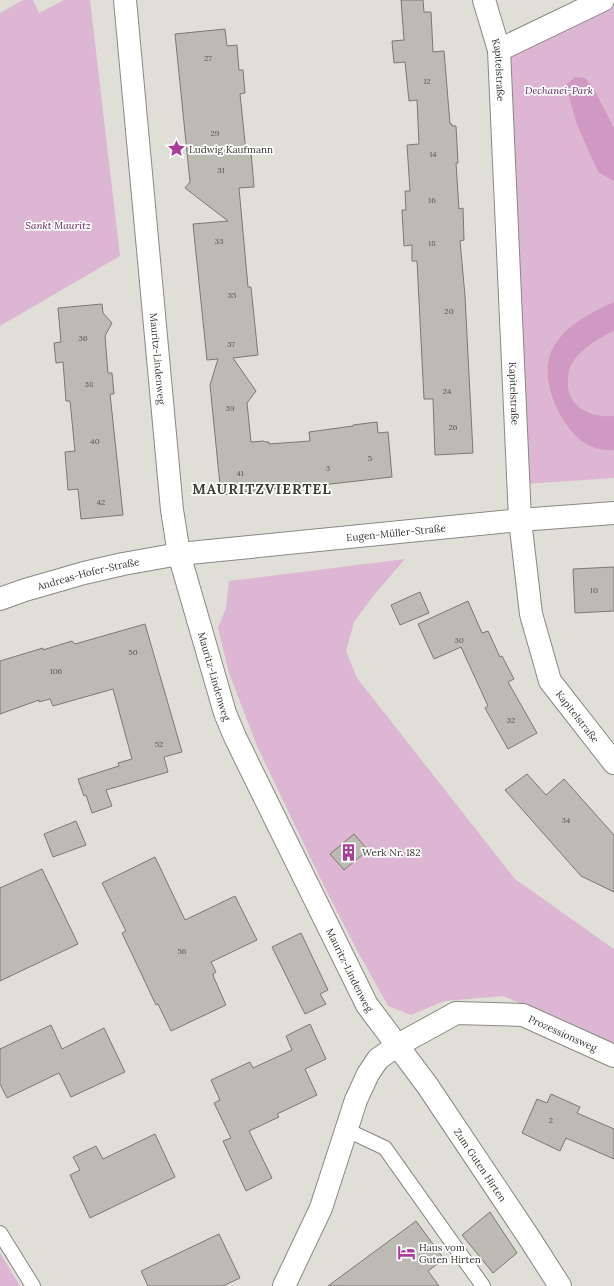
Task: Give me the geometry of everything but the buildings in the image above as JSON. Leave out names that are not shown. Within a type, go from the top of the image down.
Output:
[{"type":"street","name":"Mauritz-Lindenweg","points":[[124,0],[172,503],[179,554],[218,690],[235,737],[367,1005],[398,1045]]},
{"type":"street","name":"Kapitelstraße","points":[[484,0],[499,50],[520,520],[531,614],[550,681],[614,763]]},
{"type":"street","points":[[499,50],[603,0]]},
{"type":"street","name":"Eugen-Müller-Straße","points":[[179,554],[520,520],[614,513]]},
{"type":"street","name":"Andreas-Hofer-Straße","points":[[0,599],[25,590],[84,573],[179,554]]},
{"type":"street","name":"Prozessionsweg","points":[[398,1045],[456,1013],[523,1015],[614,1056]]},
{"type":"street","points":[[284,1286],[321,1208],[356,1100],[368,1074],[378,1059],[398,1045]]},
{"type":"street","name":"Zum Guten Hirten","points":[[398,1045],[528,1236],[560,1286]]},
{"type":"lane","points":[[347,1130],[386,1148],[483,1286]]},
{"type":"lane","points":[[0,1233],[33,1286]]},
{"type":"green space","name":"Sankt Mauritz","points":[[23,0],[33,0],[39,13],[64,0],[90,0],[120,256],[0,326],[0,13]]},
{"type":"green space","name":"Dechanei-Park","points":[[614,1],[614,478],[524,484],[506,56]]},
{"type":"green space","points":[[405,559],[374,595],[354,622],[346,651],[357,678],[515,879],[614,949],[614,1043],[503,996],[444,1001],[411,1015],[388,1006],[324,886],[257,746],[229,673],[218,628],[226,608],[229,581]]},
{"type":"green space","points":[[0,1253],[20,1286],[0,1286]]},
{"type":"shaded area","points":[[575,77],[585,78],[594,89],[614,128],[614,181],[598,172],[576,122],[566,85]]},
{"type":"shaded area","points":[[614,302],[614,331],[601,337],[579,354],[571,365],[568,378],[569,392],[572,399],[583,410],[598,415],[614,416],[614,450],[607,450],[597,449],[578,438],[561,417],[550,390],[548,364],[551,352],[556,343],[569,328],[586,316]]},
{"type":"place","name":"Ludwig Kaufmann","points":[[176,149]]},
{"type":"place","name":"Werk Nr. 182","points":[[349,852]]},
{"type":"place","name":"Haus vom Guten Hirten","points":[[406,1253]]},
{"type":"district","name":"MAURITZVIERTEL","points":[[262,489]]}]
